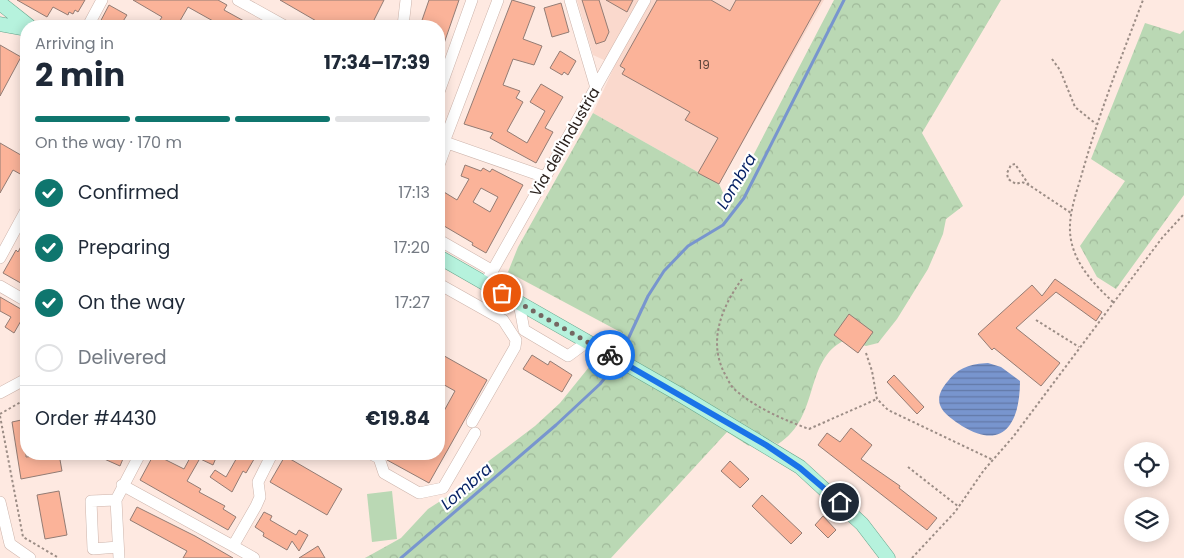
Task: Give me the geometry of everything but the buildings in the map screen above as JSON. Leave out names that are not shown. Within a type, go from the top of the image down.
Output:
[{"type":"main road","points":[[0,3],[22,20]]},
{"type":"main road","points":[[0,24],[20,28]]},
{"type":"main road","points":[[445,261],[616,358],[800,468],[862,524],[888,558]]},
{"type":"street","points":[[91,20],[102,0]]},
{"type":"street","points":[[238,0],[274,20]]},
{"type":"street","points":[[404,20],[406,0]]},
{"type":"street","points":[[445,75],[472,0]]},
{"type":"street","points":[[445,137],[498,0]]},
{"type":"street","points":[[570,0],[596,88]]},
{"type":"street","name":"Via dell'Industria","points":[[485,284],[645,0]]},
{"type":"street","points":[[445,143],[545,177]]},
{"type":"street","points":[[0,258],[20,221]]},
{"type":"street","points":[[445,243],[493,271]]},
{"type":"street","points":[[0,286],[20,298]]},
{"type":"street","points":[[380,460],[384,473],[419,493],[443,488],[515,347],[516,340],[503,320],[445,287]]},
{"type":"street","points":[[519,303],[524,330],[568,356],[587,342]]},
{"type":"street","points":[[0,393],[20,382]]},
{"type":"street","points":[[116,500],[91,501],[93,549],[118,553],[116,500],[122,485],[137,460]]},
{"type":"street","points":[[232,546],[260,497],[258,482],[269,460]]},
{"type":"street","points":[[122,485],[254,558]]},
{"type":"street","points":[[0,502],[10,544],[30,558]]},
{"type":"path","points":[[1113,302],[1097,287],[1079,264],[1071,240],[1071,212],[1096,124],[1143,0]]},
{"type":"path","points":[[1052,59],[1060,70],[1075,107],[1096,124]]},
{"type":"path","points":[[1029,185],[1015,164],[1011,165],[1007,173],[1008,179],[1016,184],[1022,182],[1029,185],[1071,212]]},
{"type":"path","points":[[912,558],[959,507],[1079,347],[1102,321],[1113,302],[1162,238],[1184,214]]},
{"type":"path","points":[[742,279],[728,299],[716,333],[719,364],[733,388],[772,415],[809,429],[877,399]]},
{"type":"path","points":[[1036,320],[1079,347]]},
{"type":"path","points":[[866,353],[872,370],[877,399],[888,410],[993,460]]},
{"type":"path","points":[[20,403],[0,415],[23,537],[59,558]]},
{"type":"path","points":[[908,467],[959,507]]},
{"type":"shaded area","points":[[577,0],[824,0],[719,184],[593,113],[615,65],[593,55]]},
{"type":"green space","points":[[834,0],[1001,0],[922,133],[963,206],[946,219],[943,234],[928,269],[897,319],[878,343],[866,346],[845,340],[832,349],[823,361],[801,419],[792,433],[778,444],[760,435],[749,446],[727,432],[611,558],[365,558],[401,538],[428,509],[456,491],[490,460],[535,426],[560,403],[602,351],[624,334],[508,272],[518,247],[593,113],[719,184],[728,204]]},
{"type":"green space","points":[[1145,23],[1180,34],[1184,30],[1184,195],[1116,289],[1097,277],[1080,246],[1125,181],[1091,159]]},
{"type":"green space","points":[[392,491],[397,539],[372,542],[367,494]]},
{"type":"water","points":[[988,363],[1001,367],[1020,381],[1017,409],[1013,420],[999,434],[989,436],[977,433],[953,420],[940,405],[939,398],[944,386],[956,372],[971,365]]},
{"type":"waterway","name":"Lombra","points":[[622,352],[648,296],[664,271],[688,246],[723,225],[744,198],[844,0]]},
{"type":"waterway","name":"Lombra","points":[[401,558],[556,425],[600,384],[612,369]]},
{"type":"way so far","points":[[502,293],[610,355]]},
{"type":"route","points":[[610,355],[766,445],[800,468],[840,502]]}]
